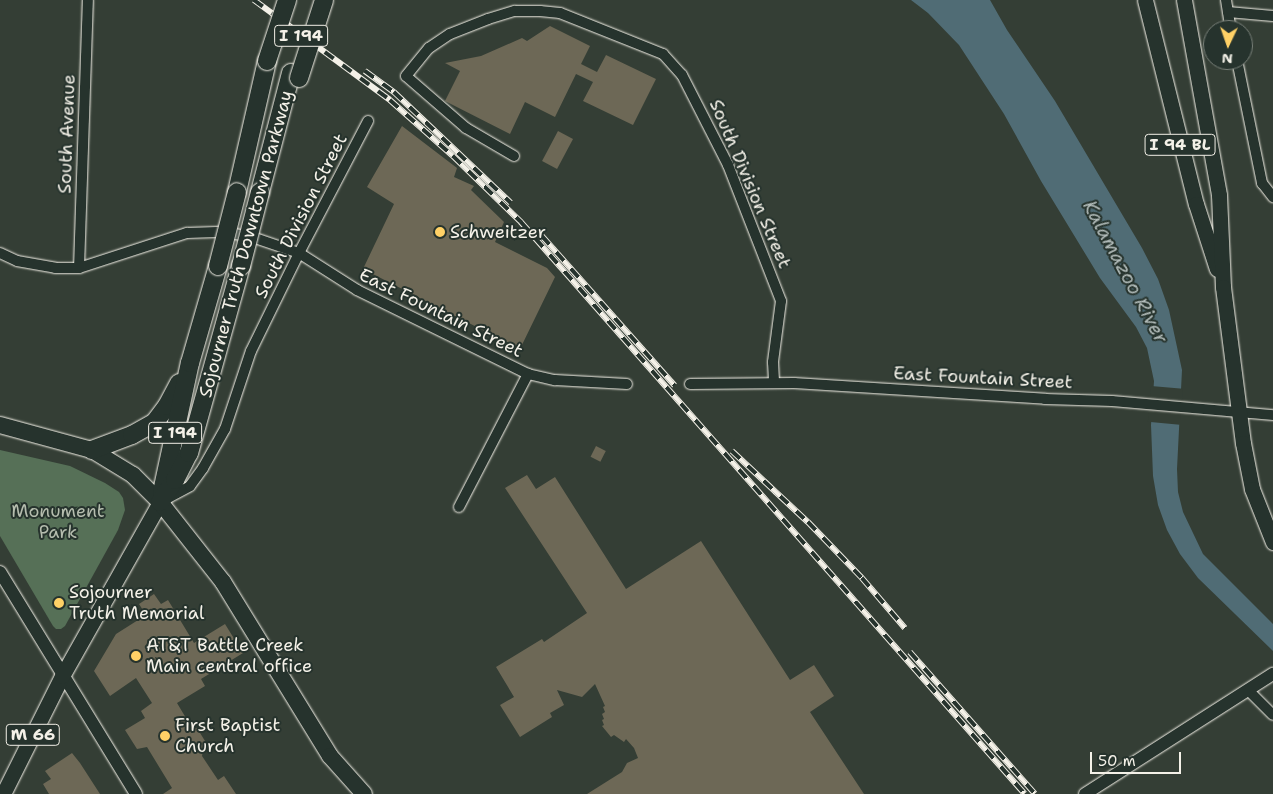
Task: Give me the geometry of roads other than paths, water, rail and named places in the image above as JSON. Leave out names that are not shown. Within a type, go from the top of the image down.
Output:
[{"type":"highway","name":"Sojourner Truth Downtown Parkway","points":[[160,502],[190,363],[237,192],[267,60],[287,0]]},
{"type":"highway","name":"Sojourner Truth Downtown Parkway","points":[[160,502],[175,480],[189,453],[241,266],[284,99],[295,76],[312,0]]},
{"type":"highway","points":[[295,76],[324,0]]},
{"type":"highway","points":[[92,450],[132,435],[155,422],[168,406],[190,363]]},
{"type":"highway","points":[[0,425],[92,450],[133,475],[160,502],[223,582],[330,756],[364,794]]},
{"type":"main road","name":"I 94 BL","points":[[1145,0],[1196,204],[1223,287]]},
{"type":"main road","name":"I 94 BL","points":[[1184,0],[1219,195],[1223,287],[1252,489],[1273,542]]},
{"type":"main road","name":"M 66","points":[[3,794],[62,676],[160,502]]},
{"type":"street","name":"South Avenue","points":[[78,268],[88,0]]},
{"type":"street","points":[[1226,0],[1229,20]]},
{"type":"street","name":"South Division Street","points":[[514,156],[466,128],[406,76],[429,48],[450,34],[488,19],[516,11],[560,13],[663,54],[682,75],[717,141],[781,301],[773,362],[774,383]]},
{"type":"street","points":[[1228,12],[1273,16]]},
{"type":"street","points":[[1239,70],[1261,178],[1271,195]]},
{"type":"street","name":"South Division Street","points":[[160,502],[190,486],[204,468],[225,429],[251,351],[299,253],[368,121]]},
{"type":"street","name":"East Fountain Street","points":[[78,268],[187,233],[224,232],[252,237],[299,253],[357,290],[528,374],[555,380],[627,384]]},
{"type":"street","points":[[0,253],[17,261],[55,268],[78,268]]},
{"type":"street","points":[[459,507],[528,374]]},
{"type":"street","name":"East Fountain Street","points":[[690,384],[774,383],[1148,404],[1273,415]]},
{"type":"street","points":[[0,572],[136,794]]},
{"type":"street","points":[[1085,794],[1273,674]]},
{"type":"street","points":[[1248,690],[1273,714]]},
{"type":"water","name":"Kalamazoo River","points":[[911,0],[990,0],[1007,30],[1055,101],[1142,248],[1158,279],[1169,310],[1182,370],[1177,469],[1178,492],[1183,512],[1203,554],[1273,624],[1273,651],[1198,578],[1180,554],[1167,530],[1158,505],[1153,476],[1151,425],[1154,381],[1147,348],[1136,327],[1100,278],[1041,181],[1004,114],[959,45],[928,13]]},
{"type":"railway","points":[[254,0],[390,100],[453,156],[521,222],[1025,794]]},
{"type":"railway","points":[[365,71],[394,92],[511,203]]},
{"type":"railway","points":[[542,236],[675,386]]},
{"type":"railway","points":[[732,451],[808,522],[862,578],[905,628]]},
{"type":"railway","points":[[910,652],[1035,794]]},
{"type":"place","name":"Schweitzer","points":[[440,232]]},
{"type":"place","name":"Sojourner Truth Memorial","points":[[59,603]]},
{"type":"place","name":"AT&T Battle Creek Main central office","points":[[136,656]]},
{"type":"place","name":"First Baptist Church","points":[[165,736]]},
{"type":"park label","name":"Monument Park","points":[[58,522]]}]
